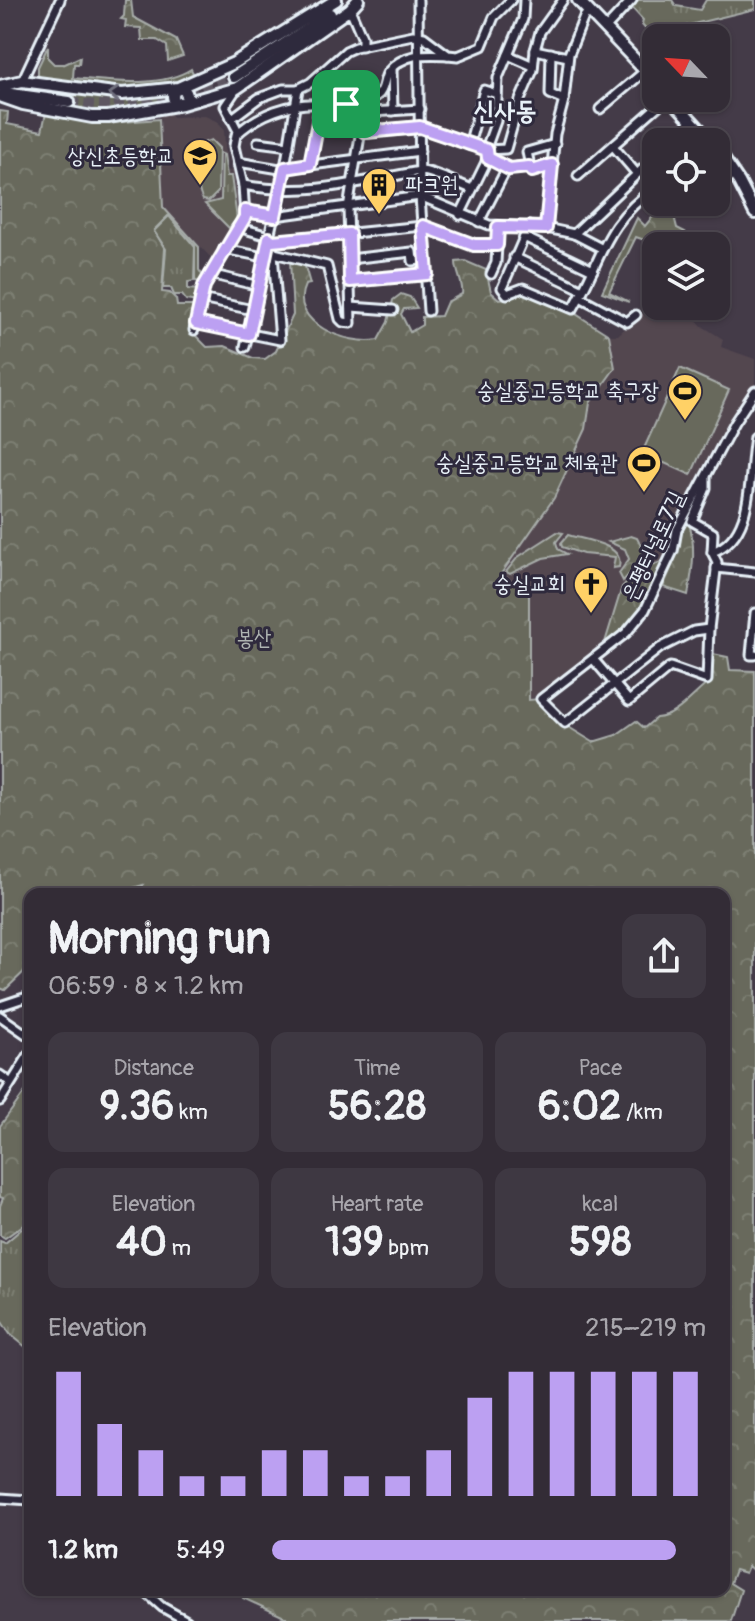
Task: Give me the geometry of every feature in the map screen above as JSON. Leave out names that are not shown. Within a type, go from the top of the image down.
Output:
[{"type":"main road","points":[[0,92],[22,81],[112,94],[178,88],[234,63],[336,0]]},
{"type":"main road","points":[[0,92],[23,104],[92,117],[182,104],[222,93],[358,0]]},
{"type":"main road","points":[[583,4],[642,68]]},
{"type":"main road","points":[[216,71],[204,83],[204,89],[208,94],[222,93]]},
{"type":"main road","points":[[178,88],[186,96],[182,104]]},
{"type":"main road","points":[[155,91],[166,98],[162,109]]},
{"type":"main road","points":[[0,92],[69,102]]},
{"type":"main road","points":[[683,112],[698,128]]},
{"type":"main road","points":[[730,169],[755,213]]},
{"type":"street","points":[[22,81],[60,0]]},
{"type":"street","points":[[418,0],[420,196],[428,311]]},
{"type":"street","points":[[237,133],[259,118],[301,103],[346,104],[375,98],[381,93],[387,73],[417,54],[458,56],[482,46],[494,17],[511,0]]},
{"type":"street","points":[[460,215],[488,154],[496,121],[498,78],[523,19],[524,0]]},
{"type":"street","points":[[488,154],[506,149],[520,100],[528,85],[540,32],[563,0]]},
{"type":"street","points":[[605,29],[632,0]]},
{"type":"street","points":[[351,4],[362,46]]},
{"type":"street","points":[[546,228],[568,57],[584,17],[583,4]]},
{"type":"street","points":[[231,119],[253,103],[283,89],[298,89],[310,83],[346,51],[362,46],[417,35],[448,55]]},
{"type":"street","points":[[535,50],[568,57]]},
{"type":"street","points":[[551,53],[550,94],[564,100]]},
{"type":"street","points":[[508,55],[533,66]]},
{"type":"street","points":[[392,69],[393,111]]},
{"type":"street","points":[[600,109],[642,74]]},
{"type":"street","points":[[236,83],[225,106],[237,133],[234,146],[243,185],[245,217],[210,274],[195,326],[280,340],[274,253],[270,239]]},
{"type":"street","points":[[245,347],[282,190],[298,89]]},
{"type":"street","points":[[469,145],[484,90],[497,94]]},
{"type":"street","points":[[253,103],[259,118]]},
{"type":"street","points":[[310,164],[321,103]]},
{"type":"street","points":[[346,104],[348,115],[361,130],[368,133],[420,127],[469,145],[507,168],[529,169],[552,165]]},
{"type":"street","points":[[274,253],[328,266],[340,319],[351,323],[348,208],[361,130],[365,118],[372,112],[420,109]]},
{"type":"street","points":[[578,176],[653,112]]},
{"type":"street","points":[[685,128],[692,121]]},
{"type":"street","points":[[689,128],[692,121]]},
{"type":"street","points":[[258,142],[289,146]]},
{"type":"street","points":[[529,169],[527,152],[555,144]]},
{"type":"street","points":[[613,146],[637,174]]},
{"type":"street","points":[[238,162],[285,168],[420,151]]},
{"type":"street","points":[[479,222],[507,168]]},
{"type":"street","points":[[574,234],[642,169]]},
{"type":"street","points":[[243,185],[282,190],[353,185],[421,171],[472,189]]},
{"type":"street","points":[[245,211],[275,216],[420,196],[479,222],[498,227],[546,228],[574,234],[601,248]]},
{"type":"street","points":[[529,226],[502,288],[507,294],[523,288],[573,309],[611,231],[642,197]]},
{"type":"street","points":[[238,227],[270,239],[423,226],[474,245],[497,245]]},
{"type":"street","points":[[491,274],[496,263],[498,227]]},
{"type":"street","points":[[524,237],[593,270]]},
{"type":"street","points":[[224,249],[264,257]]},
{"type":"street","points":[[349,259],[412,252],[413,261],[426,259]]},
{"type":"street","points":[[514,257],[582,293],[626,322],[636,315]]},
{"type":"street","points":[[210,274],[259,286]]},
{"type":"street","points":[[350,281],[427,274]]},
{"type":"street","points":[[201,299],[253,310]]},
{"type":"street","points":[[351,307],[393,310]]},
{"type":"street","name":"은평터널로7길","points":[[615,685],[565,723],[541,699],[626,633],[645,610],[673,551],[677,530],[734,423],[755,391]]},
{"type":"street","points":[[712,552],[727,547],[741,535],[753,505],[755,437]]},
{"type":"street","points":[[593,659],[629,701],[670,667],[707,680],[717,562],[712,552],[713,533],[692,521],[706,488],[706,478]]},
{"type":"street","points":[[716,568],[755,572]]},
{"type":"street","points":[[755,613],[751,655],[755,655]]},
{"type":"street","points":[[615,685],[674,640],[694,631],[709,629]]},
{"type":"street","points":[[0,1006],[24,998]]},
{"type":"street","points":[[0,1016],[24,1033]]},
{"type":"street","points":[[0,1101],[24,1062]]},
{"type":"street","points":[[0,1075],[10,1082]]},
{"type":"street","points":[[0,1498],[24,1500]]},
{"type":"street","points":[[149,1596],[187,1621]]},
{"type":"shaded area","name":"상신초등학교","points":[[171,110],[172,117],[205,116],[218,122],[224,131],[227,171],[235,170],[243,215],[212,259],[163,207],[160,112]]},
{"type":"shaded area","points":[[642,313],[642,320],[697,320],[723,339],[721,347],[755,359],[755,385],[728,422],[675,523],[668,556],[642,607],[596,656],[528,701],[529,594],[501,574],[554,498],[586,429],[590,403],[615,368],[609,335],[618,335]]},
{"type":"green space","points":[[125,0],[131,0],[133,17],[176,40],[183,56],[168,61],[167,46],[157,40],[142,40],[141,28],[125,27],[126,20],[121,19]]},
{"type":"green space","points":[[637,0],[672,0],[676,6],[700,10],[706,0],[755,0],[755,9],[693,24],[642,24],[643,20],[631,7]]},
{"type":"green space","points":[[48,46],[48,58],[54,64],[65,64],[80,57],[79,64],[74,64],[73,78],[149,81],[191,69],[194,75],[175,82],[138,88],[101,87],[43,79],[38,75],[38,67]]},
{"type":"green space","points":[[76,92],[159,94],[163,99],[161,105],[109,115],[73,110]]},
{"type":"green space","name":"봉산","points":[[0,111],[8,112],[7,124],[42,131],[46,113],[98,124],[159,119],[163,207],[199,247],[199,270],[203,276],[201,282],[195,281],[195,246],[168,216],[154,230],[165,249],[162,292],[170,293],[176,299],[177,306],[195,306],[190,330],[207,347],[225,346],[253,358],[265,359],[276,351],[293,315],[290,260],[304,263],[310,284],[305,285],[302,299],[313,321],[337,335],[352,339],[378,340],[388,322],[393,300],[401,294],[410,297],[417,308],[404,309],[401,314],[410,332],[422,325],[422,317],[441,316],[447,302],[462,294],[456,262],[465,261],[486,270],[491,292],[499,299],[514,297],[524,291],[571,311],[609,335],[615,368],[590,403],[586,429],[554,498],[501,574],[529,594],[529,700],[539,699],[562,723],[593,742],[616,735],[636,721],[644,728],[656,718],[678,709],[711,681],[713,654],[728,657],[730,670],[755,671],[755,1572],[748,1566],[745,1573],[735,1570],[730,1583],[730,888],[142,888],[143,885],[133,888],[24,888],[24,972],[5,990],[0,988]]},
{"type":"green space","points":[[211,140],[219,148],[218,192],[209,201],[203,200],[200,195],[198,172],[203,143]]},
{"type":"green space","points":[[222,154],[227,176],[231,176],[237,219],[229,228],[205,204],[221,200]]},
{"type":"green space","points":[[169,216],[195,247],[194,281],[188,282],[188,289],[200,290],[198,302],[174,295],[171,288],[163,288],[166,249],[154,231]]},
{"type":"green space","points":[[653,216],[677,216],[677,228],[685,232],[642,232],[642,239],[636,237],[609,292],[629,302],[602,292],[637,218],[645,226]]},
{"type":"green space","name":"숭실중고등학교 축구장","points":[[680,368],[729,390],[691,475],[642,453]]},
{"type":"green space","points":[[687,517],[693,546],[688,595],[663,587],[680,547],[681,530]]},
{"type":"green space","points":[[557,532],[563,533],[556,542],[558,549],[567,554],[543,558],[510,574],[506,572],[518,557]]},
{"type":"green space","points":[[568,535],[610,548],[619,559],[619,567],[613,568],[615,557],[583,554],[562,547],[561,543]]},
{"type":"green space","points":[[631,536],[637,538],[646,556],[623,581],[619,573],[629,559],[625,549],[609,542]]},
{"type":"green space","points":[[668,559],[633,619],[603,649],[622,587],[644,565]]},
{"type":"green space","points":[[24,1093],[24,1224],[5,1238],[0,1235],[3,1198],[0,1197],[0,1126]]},
{"type":"green space","points":[[24,1227],[24,1346],[10,1334],[0,1319],[0,1241],[5,1243]]},
{"type":"green space","name":"봉산","points":[[730,1583],[741,1590],[731,1621],[293,1621],[243,1598],[730,1596]]},
{"type":"tunnel","points":[[69,102],[93,105],[154,102],[234,77]]},
{"type":"place","name":"상신초등학교","points":[[200,187]]},
{"type":"place","name":"파크원","points":[[379,216]]},
{"type":"place","name":"숭실중고등학교 축구장","points":[[685,422]]},
{"type":"place","name":"숭실중고등학교 체육관","points":[[644,494]]},
{"type":"place","name":"숭실교회","points":[[591,615]]},
{"type":"district","name":"신사동","points":[[505,111]]},
{"type":"route","points":[[322,101],[346,104],[352,121],[368,133],[420,127],[487,150],[488,158],[509,169],[529,167],[532,171],[552,165],[546,228],[498,227],[497,245],[474,245],[423,226],[427,274],[350,281],[349,234],[272,241],[269,238],[249,334],[196,323],[204,286],[245,217],[245,211],[275,216],[285,168],[310,164],[322,101]]}]
